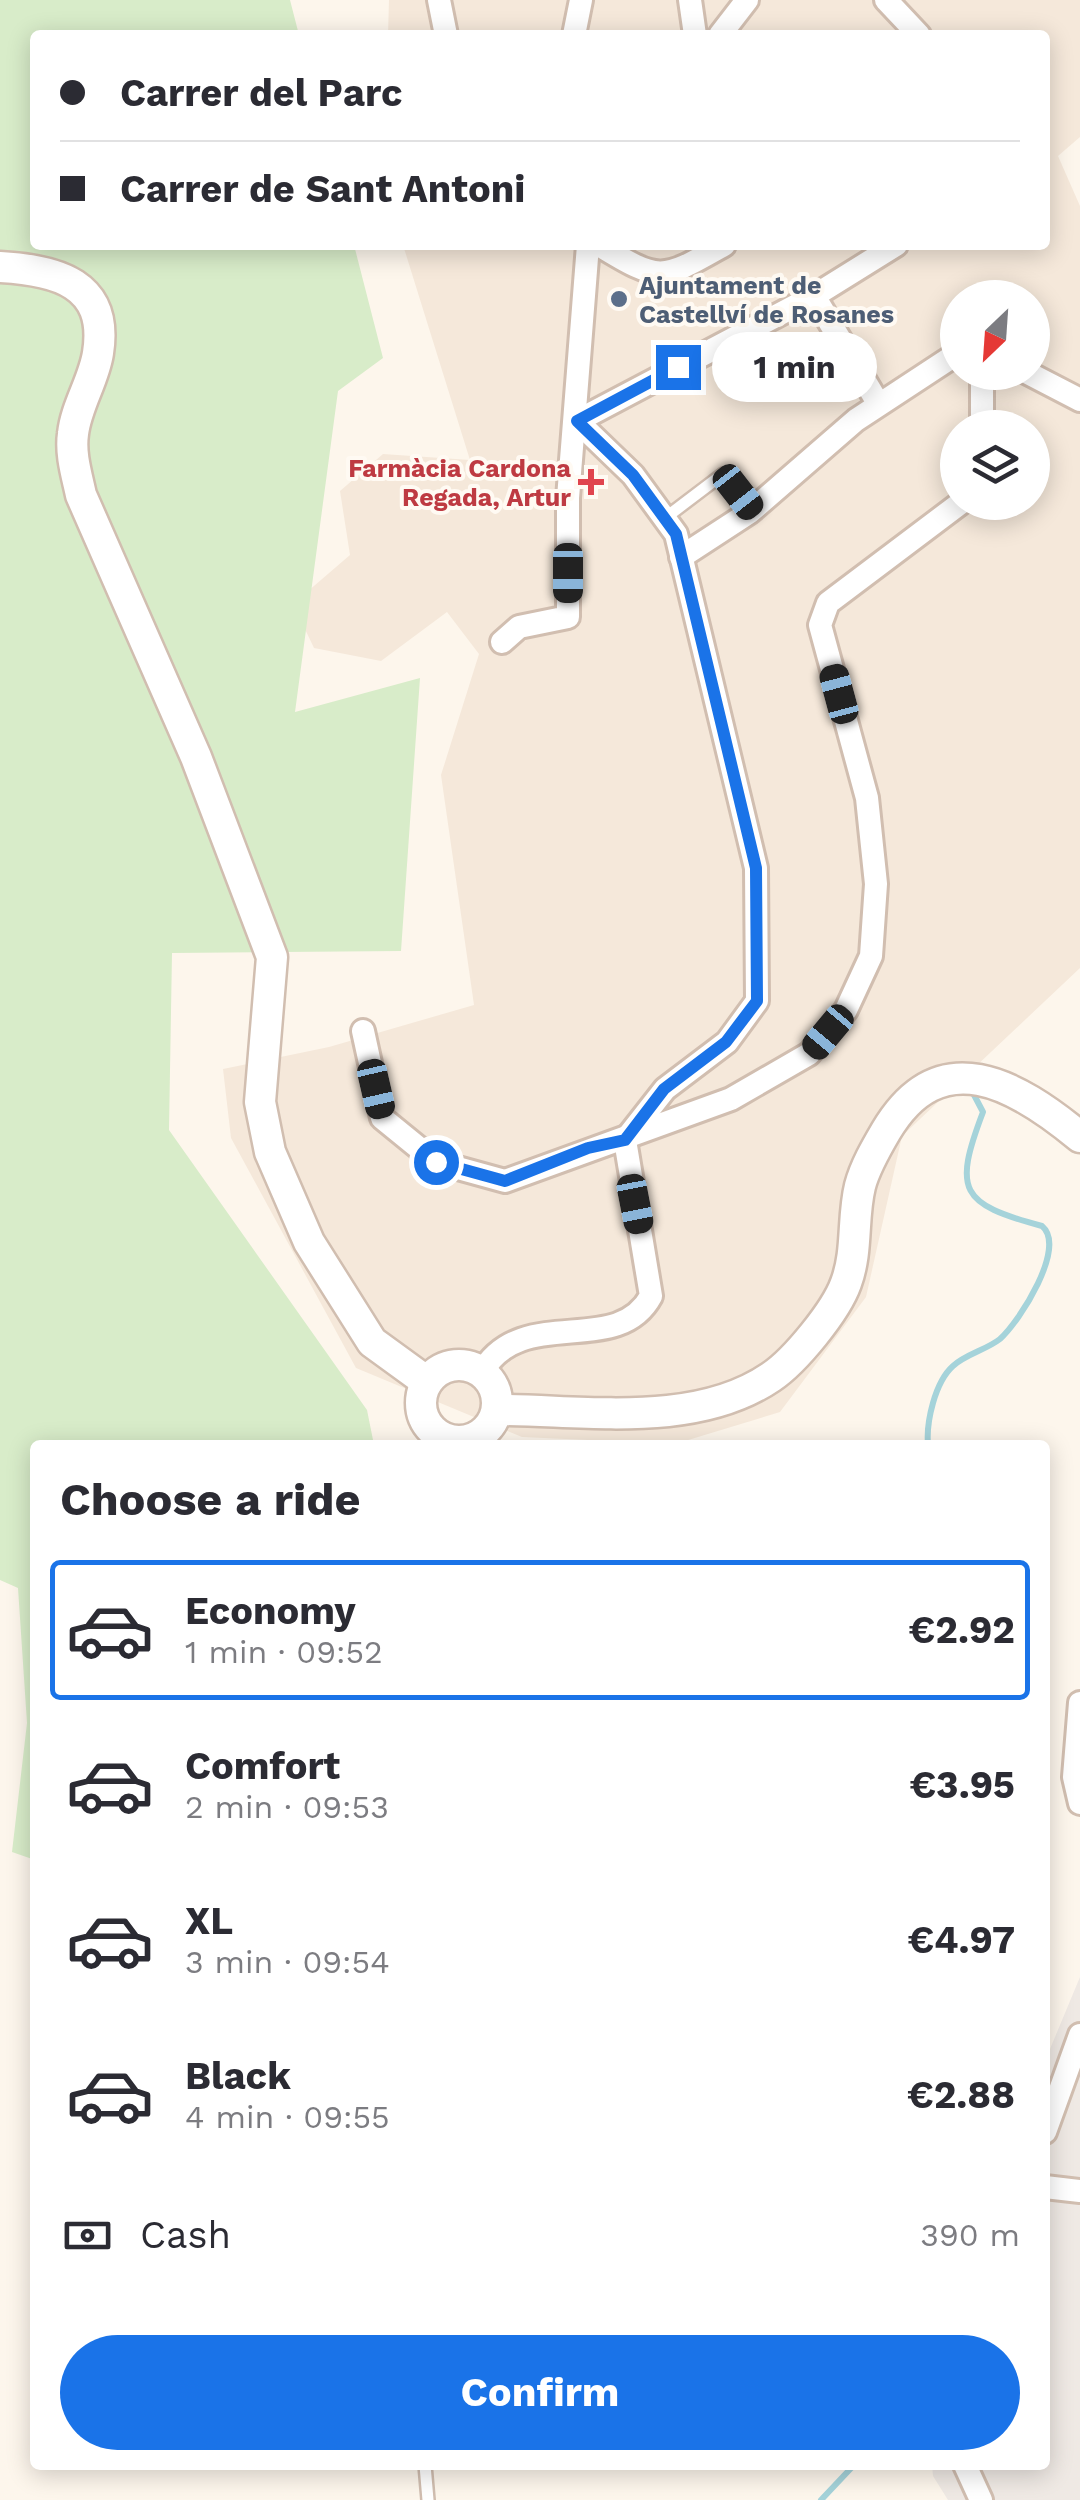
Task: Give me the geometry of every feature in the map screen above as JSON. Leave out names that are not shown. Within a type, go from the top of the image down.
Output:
[{"type":"street","points":[[439,0],[445,30]]},
{"type":"street","points":[[575,30],[580,0]]},
{"type":"street","points":[[690,0],[694,30]]},
{"type":"street","points":[[724,30],[746,0]]},
{"type":"street","points":[[886,0],[914,30]]},
{"type":"street","points":[[502,642],[519,626],[568,618],[568,498],[588,250]]},
{"type":"street","points":[[608,250],[646,273],[675,273],[715,250]]},
{"type":"street","points":[[577,421],[814,296],[888,250]]},
{"type":"street","points":[[0,267],[61,275],[78,285],[92,303],[99,328],[98,354],[72,434],[78,478],[196,757],[272,957],[260,1102],[270,1152],[309,1242],[372,1342],[426,1382]]},
{"type":"street","points":[[814,296],[878,403]]},
{"type":"street","points":[[681,557],[752,510],[878,403],[940,363]]},
{"type":"street","points":[[1050,384],[1080,400]]},
{"type":"street","points":[[482,1372],[493,1352],[515,1338],[623,1324],[641,1315],[651,1296],[625,1140],[664,1089],[726,1042],[757,1001],[756,868],[676,534],[633,475],[577,421]]},
{"type":"street","points":[[362,1031],[382,1118],[436,1162],[505,1181],[731,1099],[810,1054],[846,1010],[870,956],[876,884],[867,798],[820,626],[828,603],[940,519]]},
{"type":"street","points":[[498,1410],[676,1410],[731,1400],[775,1375],[834,1309],[845,1286],[854,1258],[860,1187],[876,1150],[914,1093],[942,1077],[1008,1086],[1080,1137]]},
{"type":"street","points":[[441,1440],[422,1414],[420,1398],[426,1382],[452,1365],[482,1372],[495,1388],[498,1410],[491,1426],[468,1440]]},
{"type":"street","points":[[1080,1703],[1074,1777],[1080,1803]]},
{"type":"street","points":[[1050,2118],[1080,2035]]},
{"type":"street","points":[[1050,2188],[1080,2192]]},
{"type":"street","points":[[968,2470],[981,2500]]},
{"type":"lane","points":[[665,518],[724,474],[752,510]]},
{"type":"lane","points":[[425,2470],[428,2500]]},
{"type":"shaded area","points":[[389,0],[1080,0],[1080,137],[1058,156],[1080,206],[1080,968],[902,1136],[866,1297],[780,1412],[688,1440],[522,1437],[356,1368],[231,1138],[223,1069],[329,1047],[474,1005],[441,775],[479,654],[447,612],[381,661],[314,648],[293,604],[350,555],[340,491],[383,454],[470,460],[405,250],[1050,250],[1050,30],[388,30]]},
{"type":"shaded area","points":[[1080,1977],[1080,2500],[948,2500],[932,2470],[1050,2470],[1050,2049]]},
{"type":"green space","points":[[0,0],[290,0],[298,30],[30,30],[30,250],[355,250],[383,358],[338,391],[295,712],[420,678],[401,951],[172,953],[169,1130],[367,1410],[373,1440],[30,1440],[30,1858],[12,1852],[27,1723],[18,1588],[0,1580]]},
{"type":"waterway","points":[[928,1440],[933,1403],[941,1382],[958,1362],[1009,1330],[1038,1284],[1049,1250],[1042,1226],[994,1210],[970,1190],[968,1160],[983,1112],[973,1093]]},
{"type":"waterway","points":[[821,2500],[849,2470]]},
{"type":"place","name":"Ajuntament de Castellví de Rosanes","points":[[619,299]]},
{"type":"place","name":"Farmàcia Cardona Regada, Artur","points":[[591,482]]},
{"type":"route","points":[[436,1162],[505,1181],[588,1148],[625,1140],[664,1089],[726,1042],[757,1001],[756,868],[676,534],[633,475],[577,421],[678,367]]}]
